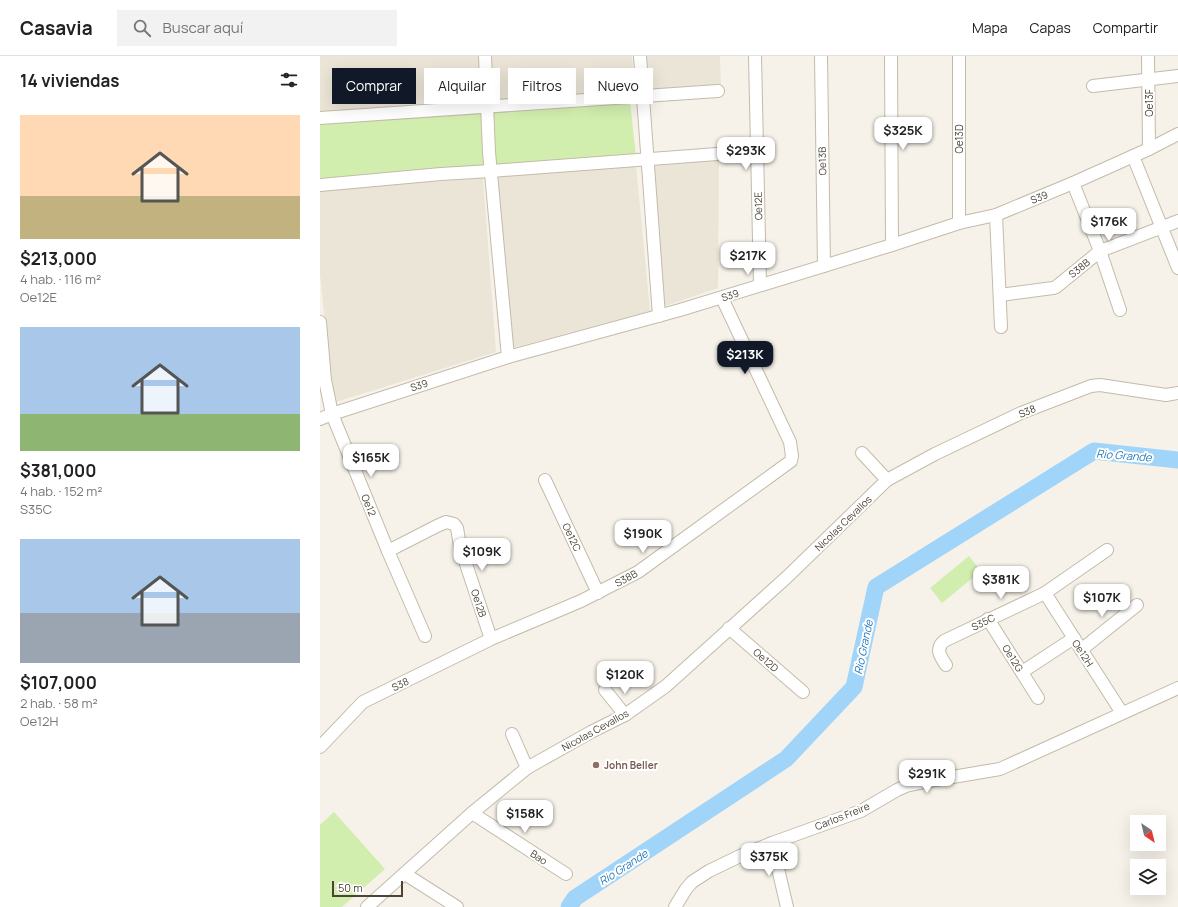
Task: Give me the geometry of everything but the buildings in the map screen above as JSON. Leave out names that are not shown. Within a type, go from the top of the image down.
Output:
[{"type":"street","points":[[485,56],[489,152],[508,357]]},
{"type":"street","points":[[640,56],[641,68]]},
{"type":"street","name":"Oe12E","points":[[755,56],[760,285]]},
{"type":"street","name":"Oe13B","points":[[821,56],[824,266]]},
{"type":"street","points":[[890,56],[892,246]]},
{"type":"street","name":"Oe13D","points":[[959,56],[959,223]]},
{"type":"street","name":"Oe13F","points":[[1148,56],[1149,149]]},
{"type":"street","points":[[1093,86],[1178,76]]},
{"type":"street","points":[[653,95],[718,92]]},
{"type":"street","points":[[320,118],[584,100]]},
{"type":"street","points":[[643,104],[660,316]]},
{"type":"street","name":"S39","points":[[320,419],[508,357],[722,298],[760,285],[892,246],[959,223],[996,215],[1073,183],[1149,149],[1178,134]]},
{"type":"street","points":[[320,185],[441,174],[717,154]]},
{"type":"street","points":[[1133,156],[1178,268]]},
{"type":"street","points":[[1073,183],[1100,251],[1120,310]]},
{"type":"street","points":[[996,215],[1001,327]]},
{"type":"street","name":"S38B","points":[[1000,295],[1056,287],[1100,251],[1178,221]]},
{"type":"street","name":"S38B","points":[[491,639],[598,593],[638,572],[790,461],[792,456],[790,442],[722,298]]},
{"type":"street","name":"Oe12","points":[[320,322],[322,380],[332,414],[388,551],[425,636]]},
{"type":"street","name":"S38","points":[[887,480],[935,454],[1021,413],[1091,386],[1100,385],[1166,395],[1178,393]]},
{"type":"street","points":[[862,453],[887,480]]},
{"type":"street","name":"Oe12C","points":[[545,480],[598,593]]},
{"type":"street","name":"Nicolas Cevallos","points":[[367,907],[472,813],[527,768],[591,732],[625,715],[666,686],[787,577],[887,480]]},
{"type":"street","name":"Oe12B","points":[[388,551],[437,526],[446,522],[451,522],[456,528],[460,546],[491,639]]},
{"type":"street","name":"S35C","points":[[946,665],[939,651],[940,644],[944,641],[1045,593],[1107,550]]},
{"type":"street","name":"Oe12H","points":[[1045,593],[1122,713]]},
{"type":"street","points":[[1081,650],[1137,605]]},
{"type":"street","name":"Oe12G","points":[[988,619],[1038,698]]},
{"type":"street","name":"Oe12D","points":[[730,628],[803,692]]},
{"type":"street","points":[[1022,672],[1074,638]]},
{"type":"street","name":"S38","points":[[320,746],[363,702],[491,639]]},
{"type":"street","name":"Carlos Freire","points":[[675,907],[689,885],[704,875],[740,856],[861,811],[906,786],[1000,769],[1178,688]]},
{"type":"street","points":[[605,690],[625,715]]},
{"type":"street","points":[[512,734],[527,768]]},
{"type":"street","name":"Bao","points":[[472,813],[566,874]]},
{"type":"street","points":[[772,843],[787,907]]},
{"type":"street","points":[[405,874],[457,907]]},
{"type":"shaded area","points":[[320,56],[478,56],[479,68],[424,68],[424,104],[483,104],[320,116]]},
{"type":"shaded area","points":[[489,56],[632,56],[633,68],[584,68],[584,98],[576,98],[576,68],[508,68],[508,103],[500,103],[500,68],[490,68]]},
{"type":"shaded area","points":[[642,56],[720,56],[721,89],[653,94],[653,68],[643,68]]},
{"type":"shaded area","points":[[719,159],[718,288],[662,307],[651,164]]},
{"type":"shaded area","points":[[636,165],[650,311],[509,349],[494,175]]},
{"type":"shaded area","points":[[483,178],[496,352],[333,403],[320,274],[320,190]]},
{"type":"green space","points":[[584,104],[630,104],[636,157],[494,165],[492,110]]},
{"type":"green space","points":[[483,111],[485,166],[320,180],[320,123]]},
{"type":"green space","points":[[969,556],[981,571],[942,603],[930,588]]},
{"type":"green space","points":[[334,812],[385,869],[342,907],[320,907],[320,825]]},
{"type":"waterway","name":"Rio Grande","points":[[569,907],[575,898],[786,759],[854,687],[876,587],[1094,451],[1178,460]]},
{"type":"place","name":"John Beller","points":[[596,765]]}]
